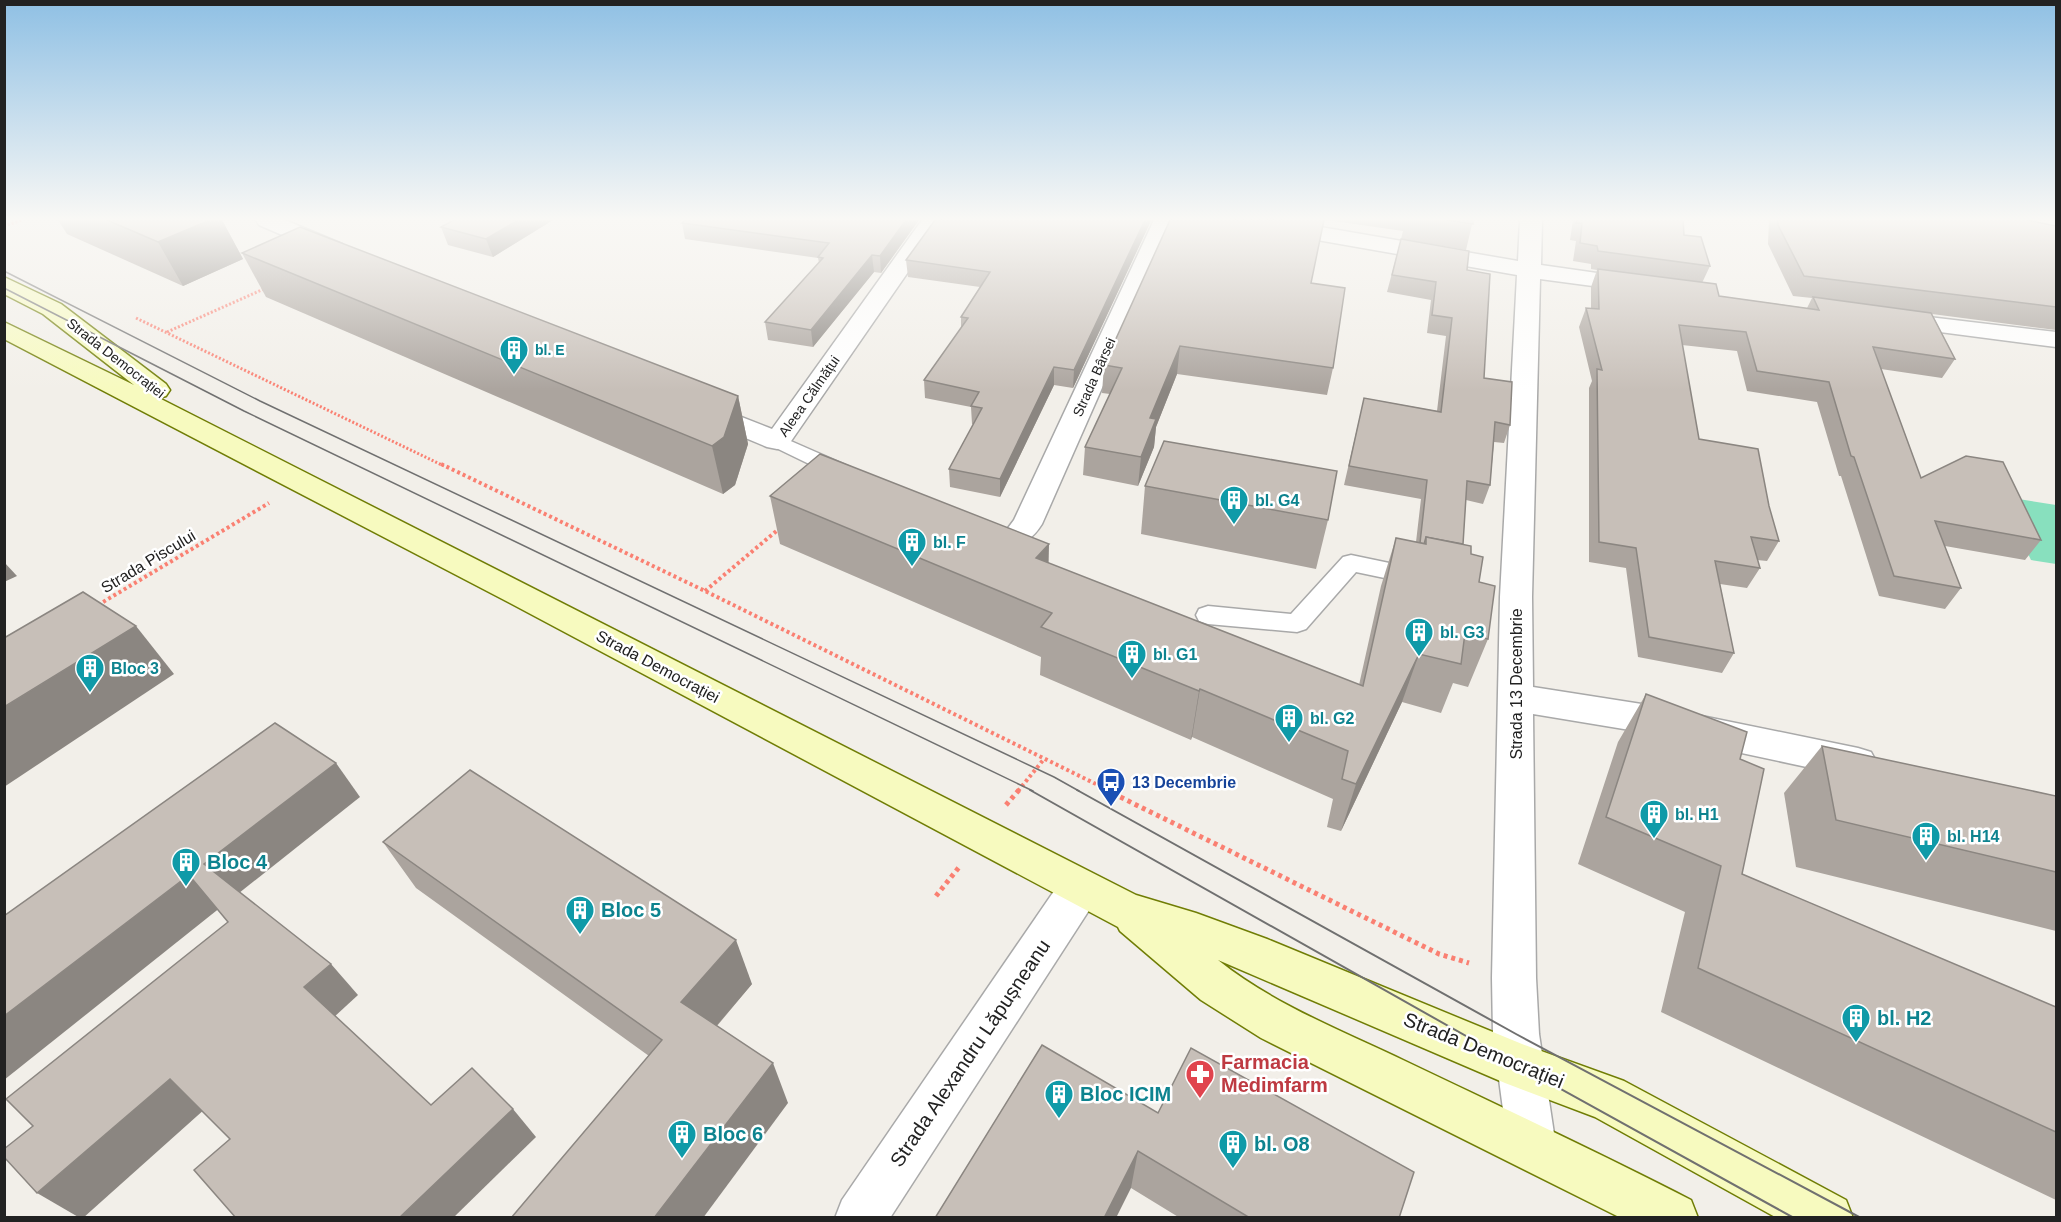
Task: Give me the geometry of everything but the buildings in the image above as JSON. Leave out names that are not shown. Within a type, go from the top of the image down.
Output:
[{"type":"main road","name":"Strada Democrației","points":[[4,284],[52,309],[91,337],[151,384],[190,423]]},
{"type":"main road","name":"Strada Democrației","points":[[4,297],[53,353]]},
{"type":"main road","name":"Strada Democrației","points":[[4,329],[532,600],[1126,911],[1196,932],[1252,953],[1521,1067],[1607,1098],[1828,1218]]},
{"type":"main road","name":"Strada Democrației","points":[[1126,911],[1216,985],[1277,1023],[1673,1218]]},
{"type":"street","name":"Aleea Călmățui","points":[[683,402],[777,441],[893,277]]},
{"type":"street","name":"Strada Bârsei","points":[[1012,536],[1027,524],[1139,277]]},
{"type":"street","name":"Strada 13 Decembrie","points":[[1528,277],[1505,594],[1516,698],[1514,978],[1516,1034],[1532,1147]]},
{"type":"street","points":[[1579,277],[1658,288]]},
{"type":"street","points":[[1869,316],[2056,340]]},
{"type":"street","points":[[1516,698],[1648,719],[1888,769]]},
{"type":"street","name":"Strada Alexandru Lăpușneanu","points":[[860,1218],[1080,888]]},
{"type":"lane","points":[[777,441],[857,478]]},
{"type":"lane","points":[[1208,615],[1298,623],[1351,563],[1439,581]]},
{"type":"path","points":[[167,332],[271,286]]},
{"type":"path","points":[[136,318],[705,591],[1439,954],[1514,978]]},
{"type":"path","name":"Strada Piscului","points":[[96,605],[304,483]]},
{"type":"path","points":[[705,591],[784,525]]},
{"type":"path","points":[[1008,803],[1044,759]]},
{"type":"green space","points":[[2000,496],[2056,505],[2056,564],[2031,560]]},
{"type":"tram line","points":[[16,277],[260,401],[1054,777],[1079,791]]},
{"type":"tram line","points":[[4,288],[244,411],[1033,791]]},
{"type":"tram line","points":[[1030,790],[1794,1218]]},
{"type":"tram line","points":[[1077,790],[1516,1034],[1861,1218]]},
{"type":"place","name":"bl. E","points":[[514,376]]},
{"type":"place","name":"bl. G4","points":[[1234,526]]},
{"type":"place","name":"bl. F","points":[[912,568]]},
{"type":"place","name":"bl. G3","points":[[1419,658]]},
{"type":"place","name":"bl. G1","points":[[1132,680]]},
{"type":"place","name":"Bloc 3","points":[[90,694]]},
{"type":"place","name":"bl. G2","points":[[1289,744]]},
{"type":"place","name":"13 Decembrie","points":[[1111,808]]},
{"type":"place","name":"bl. H1","points":[[1654,840]]},
{"type":"place","name":"bl. H14","points":[[1926,862]]},
{"type":"place","name":"Bloc 4","points":[[186,888]]},
{"type":"place","name":"Bloc 5","points":[[580,936]]},
{"type":"place","name":"bl. H2","points":[[1856,1044]]},
{"type":"place","name":"Farmacia Medimfarm","points":[[1200,1100]]},
{"type":"place","name":"Bloc ICIM","points":[[1059,1120]]},
{"type":"place","name":"Bloc 6","points":[[682,1160]]},
{"type":"place","name":"bl. O8","points":[[1233,1170]]}]
